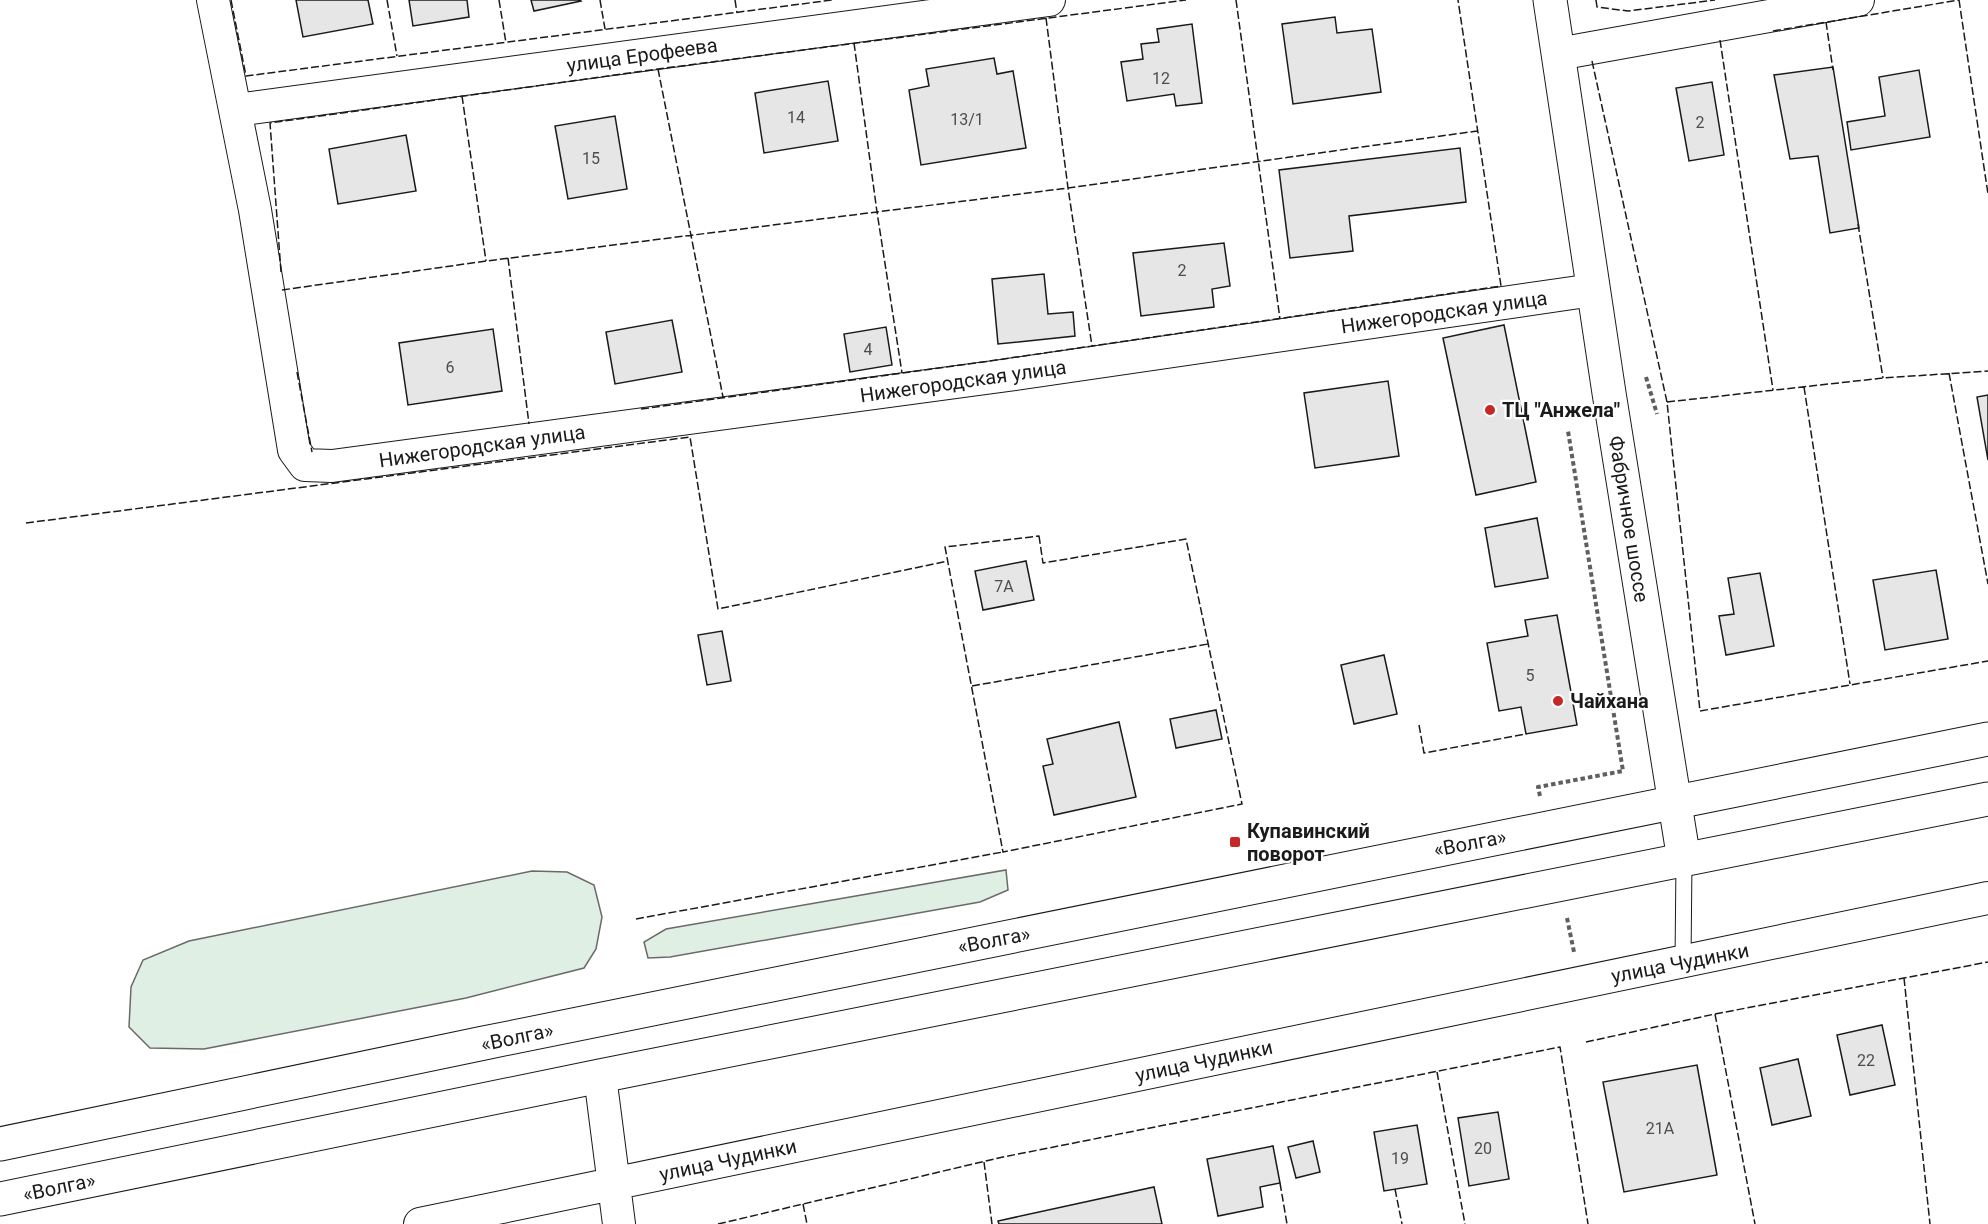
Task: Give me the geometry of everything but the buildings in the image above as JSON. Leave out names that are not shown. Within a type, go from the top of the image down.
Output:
[{"type":"main road","name":"Фабричное шоссе","points":[[1550,0],[1593,290],[1684,860]]},
{"type":"main road","name":"«Волга»","points":[[0,1144],[496,1041],[1988,739]]},
{"type":"main road","name":"«Волга»","points":[[0,1200],[600,1076],[1988,799]]},
{"type":"street","points":[[213,0],[236,110]]},
{"type":"street","name":"улица Ерофеева","points":[[236,110],[1049,0]]},
{"type":"street","points":[[1558,54],[1858,0]]},
{"type":"street","name":"Нижегородская улица","points":[[236,110],[255,210],[294,450],[305,465],[332,466],[1001,376],[1593,290]]},
{"type":"street","name":"улица Чудинки","points":[[420,1224],[1988,898]]},
{"type":"street","points":[[600,1076],[619,1224]]},
{"type":"lane","points":[[1683,963],[1684,860]]},
{"type":"path","points":[[1646,377],[1657,414]]},
{"type":"path","points":[[1542,801],[1538,787],[1623,771],[1568,431]]},
{"type":"green space","points":[[1006,870],[1008,890],[980,902],[670,957],[648,958],[644,942],[666,929]]},
{"type":"green space","points":[[532,871],[567,872],[594,885],[602,917],[596,949],[584,968],[466,998],[204,1049],[150,1048],[129,1027],[131,987],[143,960],[189,941]]},
{"type":"fence","points":[[231,0],[246,76],[832,0]]},
{"type":"fence","points":[[387,0],[397,56]]},
{"type":"fence","points":[[499,0],[506,43]]},
{"type":"fence","points":[[600,0],[605,29]]},
{"type":"fence","points":[[735,0],[737,13]]},
{"type":"fence","points":[[281,272],[270,123],[658,69],[1186,0]]},
{"type":"fence","points":[[1236,0],[1280,319]]},
{"type":"fence","points":[[641,409],[983,362],[1501,286],[1458,0]]},
{"type":"fence","points":[[1596,0],[1597,7],[1628,11],[1715,0]]},
{"type":"fence","points":[[1959,0],[1988,194]]},
{"type":"fence","points":[[1773,31],[1959,0]]},
{"type":"fence","points":[[1046,18],[1068,188],[1092,346]]},
{"type":"fence","points":[[1826,22],[1833,70]]},
{"type":"fence","points":[[1720,40],[1773,390]]},
{"type":"fence","points":[[854,43],[902,373]]},
{"type":"fence","points":[[1592,61],[1667,402],[1700,711],[1988,661]]},
{"type":"fence","points":[[658,69],[723,397]]},
{"type":"fence","points":[[462,96],[486,261]]},
{"type":"fence","points":[[282,290],[486,261],[1068,188],[1477,131]]},
{"type":"fence","points":[[1858,224],[1883,378]]},
{"type":"fence","points":[[508,258],[529,424]]},
{"type":"fence","points":[[1667,402],[1883,378],[1988,371]]},
{"type":"fence","points":[[297,372],[312,452]]},
{"type":"fence","points":[[1949,373],[1988,584]]},
{"type":"fence","points":[[1804,387],[1850,684]]},
{"type":"fence","points":[[26,523],[690,437],[718,609],[948,561]]},
{"type":"fence","points":[[1039,536],[1043,563],[1186,539],[1242,804],[1003,852],[945,547],[1039,536]]},
{"type":"fence","points":[[972,686],[1208,644]]},
{"type":"fence","points":[[1419,725],[1424,753],[1526,734]]},
{"type":"fence","points":[[636,919],[1003,852]]},
{"type":"fence","points":[[1586,1042],[1715,1014],[1988,962]]},
{"type":"fence","points":[[1904,978],[1930,1224]]},
{"type":"fence","points":[[1715,1014],[1755,1224]]},
{"type":"fence","points":[[718,1224],[1003,1157],[1560,1047],[1588,1224]]},
{"type":"fence","points":[[1437,1072],[1465,1224]]},
{"type":"fence","points":[[984,1162],[992,1224]]},
{"type":"fence","points":[[1280,1183],[1287,1224]]},
{"type":"fence","points":[[1395,1189],[1402,1224]]},
{"type":"fence","points":[[803,1204],[807,1224]]},
{"type":"place","name":"ТЦ \"Анжела\"","points":[[1490,410]]},
{"type":"place","name":"Чайхана","points":[[1558,701]]},
{"type":"place","name":"Купавинский поворот","points":[[1235,842]]}]
